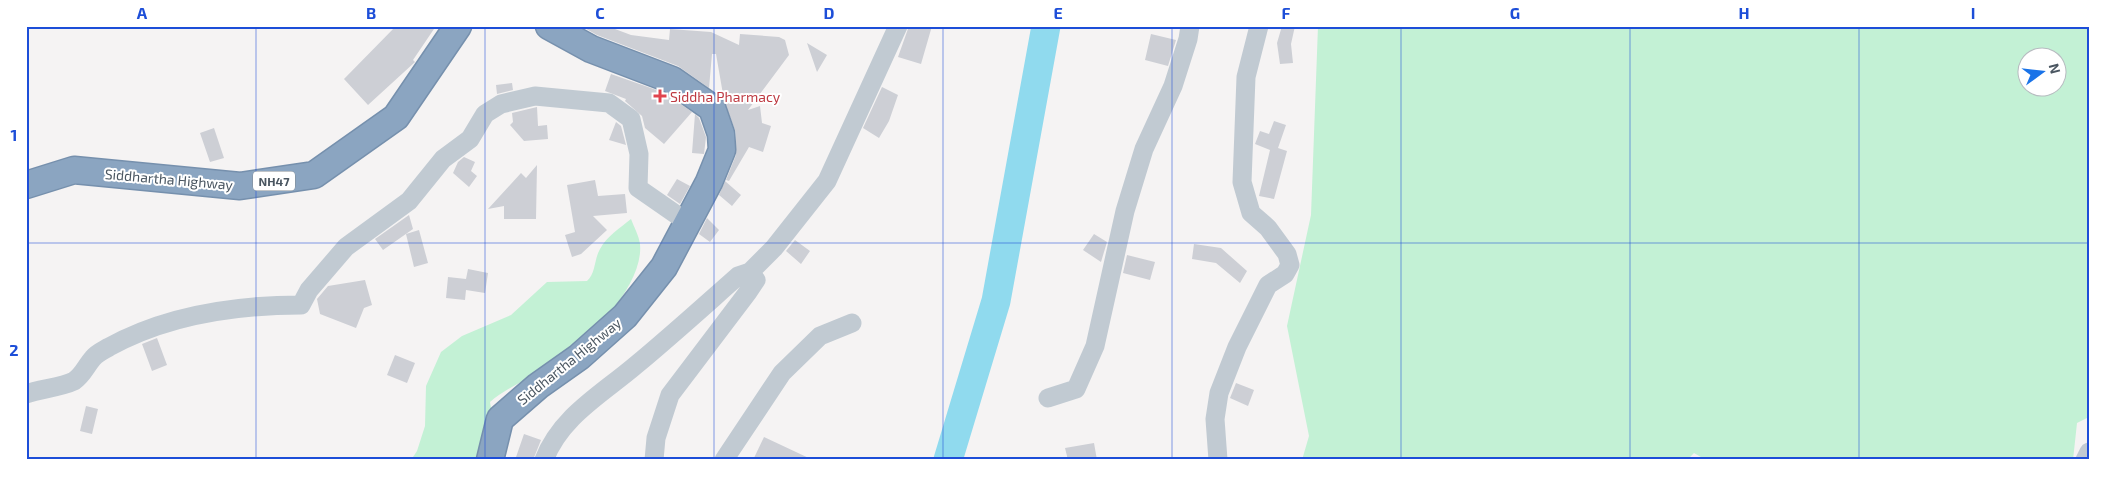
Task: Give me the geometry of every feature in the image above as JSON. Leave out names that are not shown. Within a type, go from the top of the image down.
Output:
[{"type":"highway","name":"Siddhartha Highway","points":[[26,185],[74,170],[240,186],[314,175],[396,117],[458,26]]},
{"type":"highway","name":"Siddhartha Highway","points":[[490,460],[500,419],[538,386],[579,357],[624,316],[664,267],[709,182],[722,150],[721,134],[712,108],[672,80],[592,49],[550,26]]},
{"type":"street","points":[[544,460],[549,447],[568,420],[636,365],[738,276],[750,272],[779,241],[827,181],[898,26]]},
{"type":"street","points":[[1048,398],[1076,389],[1095,346],[1125,211],[1144,149],[1173,86],[1190,26]]},
{"type":"street","points":[[1218,460],[1215,419],[1220,393],[1236,348],[1268,285],[1285,274],[1290,265],[1287,254],[1268,228],[1251,213],[1242,182],[1246,77],[1259,26]]},
{"type":"street","points":[[26,394],[72,382],[81,376],[94,356],[109,347],[134,335],[189,316],[249,306],[301,305],[309,290],[346,247],[409,201],[442,159],[470,139],[485,114],[501,104],[535,96],[609,103],[632,120],[639,154],[638,188],[687,222]]},
{"type":"street","points":[[654,460],[656,438],[670,395],[756,280],[750,272]]},
{"type":"street","points":[[724,460],[782,373],[820,336],[852,323]]},
{"type":"street","points":[[2085,460],[2089,452]]},
{"type":"green space","points":[[1318,26],[2089,26],[2089,417],[2077,423],[2073,460],[1706,460],[1694,453],[1687,460],[1302,460],[1309,436],[1287,326],[1311,215]]},
{"type":"green space","points":[[631,219],[640,244],[639,260],[634,276],[625,292],[601,323],[562,359],[507,390],[490,402],[492,415],[487,460],[411,460],[417,451],[425,426],[426,386],[441,352],[462,336],[511,315],[547,282],[587,281],[592,274],[598,253],[603,244]]},
{"type":"building","points":[[396,26],[436,26],[413,60],[415,62],[368,105],[344,79]]},
{"type":"building","points":[[581,26],[607,26],[631,35],[669,40],[670,29],[711,32],[739,45],[740,34],[779,37],[785,40],[789,55],[748,110],[760,106],[762,123],[771,126],[763,152],[749,147],[729,181],[726,180],[736,155],[736,133],[724,100],[716,54],[712,54],[709,88],[678,66],[597,35]]},
{"type":"building","points":[[909,26],[932,26],[921,64],[898,57]]},
{"type":"building","points":[[1282,26],[1295,26],[1291,44],[1293,63],[1280,64],[1277,43]]},
{"type":"building","points":[[1151,34],[1176,40],[1168,66],[1145,60]]},
{"type":"building","points":[[807,43],[827,55],[817,72]]},
{"type":"building","points":[[611,74],[665,93],[692,112],[664,144],[645,128],[642,116],[625,101],[626,99],[605,91]]},
{"type":"building","points":[[512,83],[513,90],[497,94],[496,85]]},
{"type":"building","points":[[882,87],[898,95],[889,121],[879,138],[863,128]]},
{"type":"building","points":[[537,107],[538,126],[547,125],[548,139],[524,141],[510,125],[513,122],[512,113]]},
{"type":"building","points":[[695,114],[699,118],[706,137],[704,154],[692,153]]},
{"type":"building","points":[[1274,121],[1286,125],[1278,148],[1287,151],[1274,199],[1259,196],[1270,150],[1255,144],[1260,131],[1269,134]]},
{"type":"building","points":[[616,122],[621,126],[626,145],[609,140]]},
{"type":"building","points":[[214,128],[224,158],[210,162],[200,133]]},
{"type":"building","points":[[464,157],[475,162],[471,171],[477,176],[469,187],[453,173],[458,162]]},
{"type":"building","points":[[537,165],[536,219],[504,219],[504,206],[488,209],[521,173],[526,178]]},
{"type":"building","points":[[677,179],[690,186],[680,204],[667,195]]},
{"type":"building","points":[[595,180],[598,196],[625,194],[627,213],[593,216],[607,230],[581,254],[572,257],[565,235],[575,232],[567,185]]},
{"type":"building","points":[[725,181],[741,195],[732,206],[719,195]]},
{"type":"building","points":[[409,215],[413,229],[383,250],[375,239]]},
{"type":"building","points":[[707,218],[719,230],[710,242],[699,234]]},
{"type":"building","points":[[419,230],[428,263],[414,267],[406,234]]},
{"type":"building","points":[[1094,234],[1107,242],[1101,262],[1083,250]]},
{"type":"building","points":[[795,240],[810,251],[801,264],[786,251]]},
{"type":"building","points":[[1194,244],[1221,248],[1247,271],[1240,283],[1216,263],[1192,259]]},
{"type":"building","points":[[1127,255],[1155,262],[1150,280],[1123,273]]},
{"type":"building","points":[[468,269],[488,273],[485,293],[466,290],[465,300],[446,298],[448,277],[466,279]]},
{"type":"building","points":[[365,280],[372,305],[364,308],[356,328],[320,314],[317,299],[328,286]]},
{"type":"building","points":[[157,338],[167,365],[152,371],[142,344]]},
{"type":"building","points":[[395,355],[415,363],[407,383],[387,375]]},
{"type":"building","points":[[1236,383],[1254,390],[1248,406],[1230,398]]},
{"type":"building","points":[[86,406],[98,409],[92,434],[80,431]]},
{"type":"building","points":[[524,434],[541,440],[533,460],[515,460]]},
{"type":"building","points":[[764,437],[813,460],[753,460]]},
{"type":"building","points":[[1094,443],[1097,460],[1068,460],[1065,448]]},
{"type":"waterway","points":[[948,460],[996,301],[1046,26]]},
{"type":"place","name":"Siddha Pharmacy","points":[[660,96]]}]
